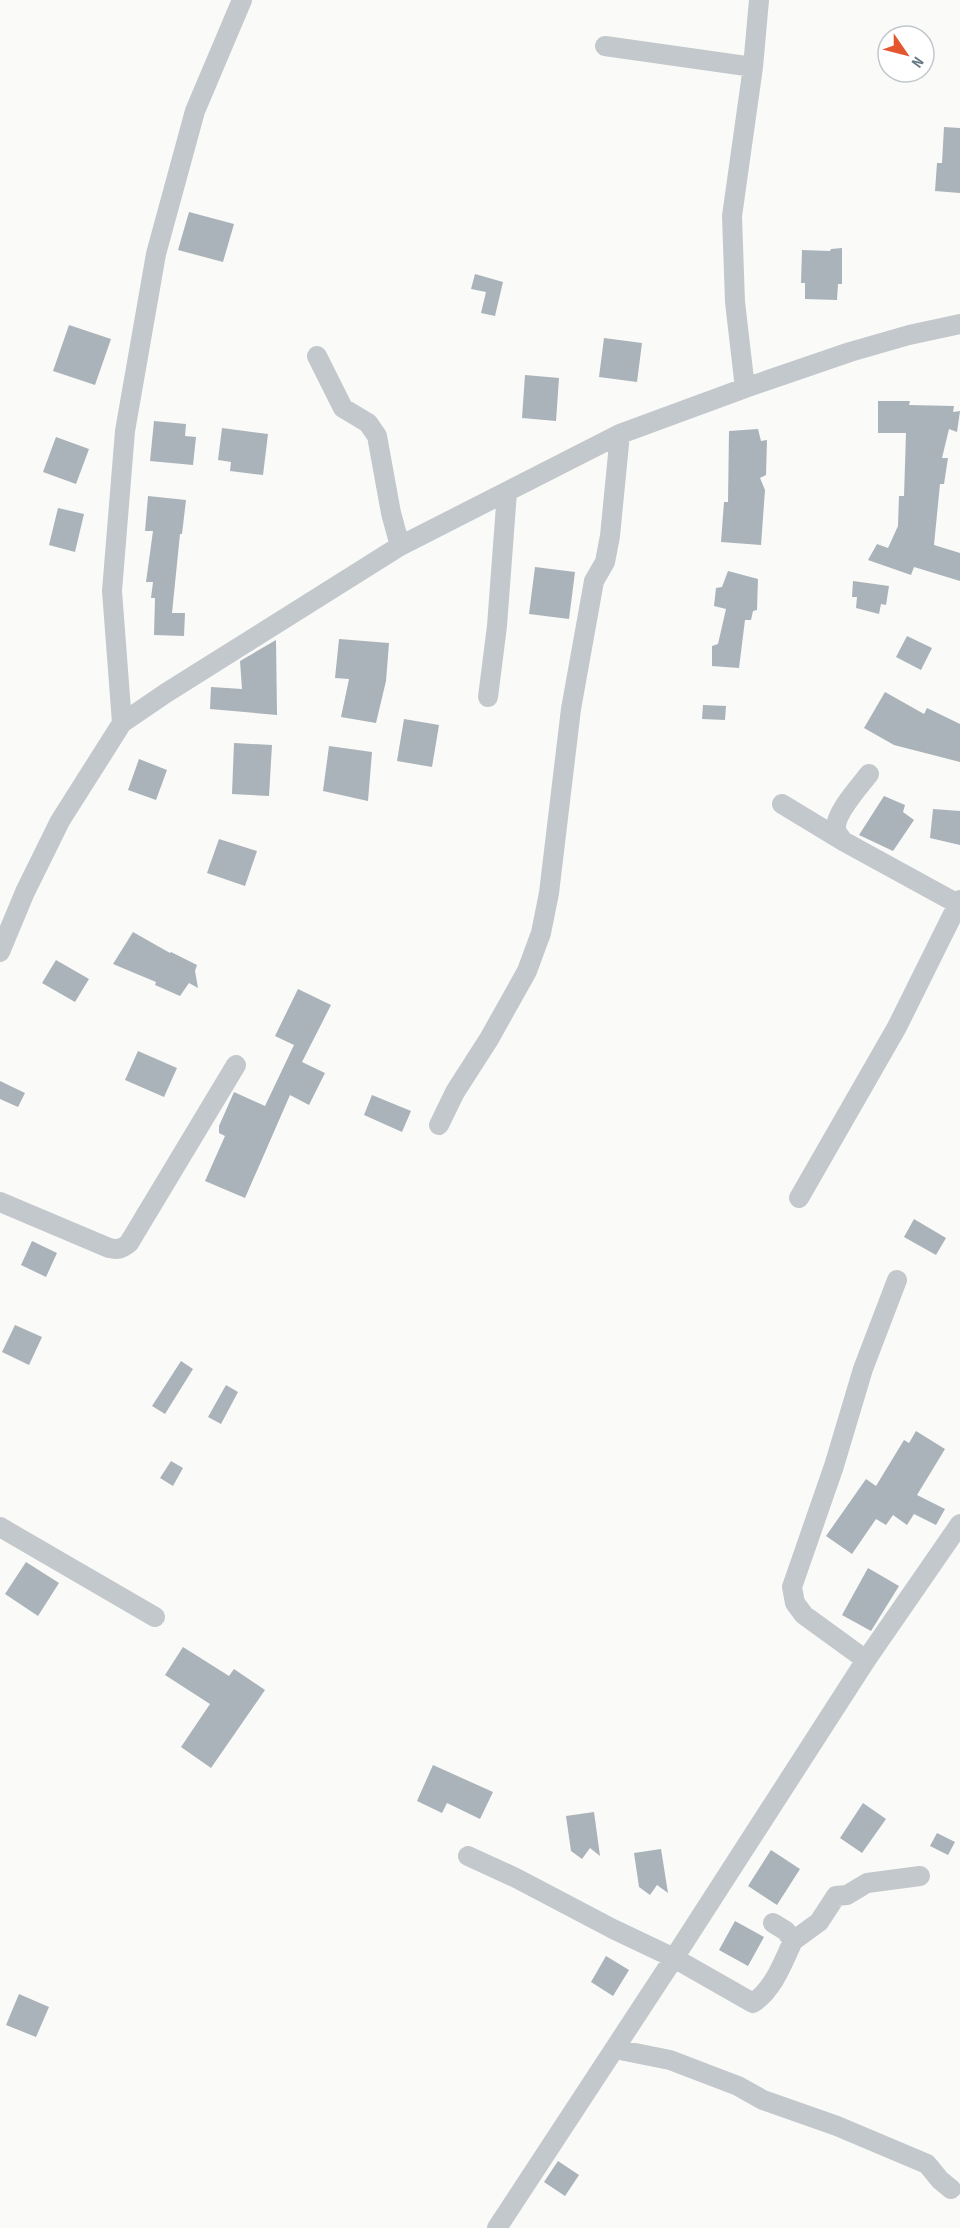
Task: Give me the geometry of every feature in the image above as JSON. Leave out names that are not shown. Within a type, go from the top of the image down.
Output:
[{"type":"street","points":[[122,723],[112,591],[125,431],[156,255],[195,111],[242,0]]},
{"type":"street","points":[[745,388],[735,302],[732,216],[753,67],[759,0]]},
{"type":"street","points":[[604,46],[753,67]]},
{"type":"street","points":[[0,952],[7,919],[26,892],[60,821],[122,723],[166,693],[400,546],[620,434],[745,388],[899,338],[960,324]]},
{"type":"street","points":[[317,356],[343,408],[368,423],[377,436],[391,513],[400,546]]},
{"type":"street","points":[[439,1125],[455,1092],[489,1039],[527,971],[541,933],[551,882],[571,709],[594,581],[605,562],[610,536],[620,434]]},
{"type":"street","points":[[489,697],[507,492]]},
{"type":"street","points":[[843,841],[837,832],[836,825],[840,814],[869,774]]},
{"type":"street","points":[[782,804],[843,841],[959,902],[897,1027],[799,1198]]},
{"type":"street","points":[[0,1202],[109,1248],[117,1250],[123,1247],[129,1243],[236,1065]]},
{"type":"street","points":[[866,1660],[804,1615],[795,1603],[792,1587],[834,1466],[863,1369],[897,1280]]},
{"type":"street","points":[[497,2228],[866,1660],[960,1524]]},
{"type":"street","points":[[0,1527],[155,1617]]},
{"type":"street","points":[[468,1856],[674,1958],[753,2003],[763,1996],[793,1941],[819,1922],[836,1896],[847,1895],[867,1883],[920,1876]]},
{"type":"street","points":[[773,1923],[786,1930],[793,1941]]},
{"type":"street","points":[[615,2049],[670,2060],[738,2086],[763,2100],[837,2126],[927,2164],[951,2190]]},
{"type":"building","points":[[944,127],[960,128],[960,193],[935,191],[937,163],[942,163]]},
{"type":"building","points":[[189,212],[234,224],[223,262],[178,250]]},
{"type":"building","points":[[842,248],[842,284],[838,284],[837,300],[805,299],[805,283],[801,283],[802,250],[830,251]]},
{"type":"building","points":[[475,274],[503,282],[495,316],[481,313],[486,292],[471,289]]},
{"type":"building","points":[[69,325],[111,339],[95,385],[53,371]]},
{"type":"building","points":[[604,338],[642,343],[637,382],[599,377]]},
{"type":"building","points":[[525,375],[559,378],[556,421],[522,418]]},
{"type":"building","points":[[878,401],[910,401],[909,405],[954,406],[953,412],[960,411],[957,432],[949,429],[942,458],[948,458],[944,484],[940,484],[934,545],[960,553],[960,581],[914,567],[911,575],[868,560],[877,544],[888,548],[898,526],[899,496],[904,496],[906,433],[878,433]]},
{"type":"building","points":[[154,421],[186,424],[185,436],[196,437],[193,465],[150,461]]},
{"type":"building","points":[[222,428],[268,434],[263,475],[230,471],[231,462],[218,460]]},
{"type":"building","points":[[758,429],[761,441],[767,440],[766,475],[760,478],[765,490],[761,545],[721,542],[724,502],[728,502],[729,431]]},
{"type":"building","points":[[56,437],[89,449],[76,484],[43,472]]},
{"type":"building","points":[[148,496],[186,500],[172,613],[185,613],[184,636],[154,635],[155,598],[151,598],[153,582],[146,582],[153,531],[145,531]]},
{"type":"building","points":[[58,508],[84,514],[75,552],[49,545]]},
{"type":"building","points":[[535,567],[575,572],[569,619],[529,614]]},
{"type":"building","points":[[728,571],[758,579],[757,610],[753,611],[751,620],[745,620],[739,668],[712,666],[712,646],[718,644],[726,609],[714,606],[716,588],[722,587]]},
{"type":"building","points":[[853,581],[889,586],[886,605],[881,604],[879,614],[856,608],[857,597],[852,597]]},
{"type":"building","points":[[907,636],[932,648],[921,670],[896,657]]},
{"type":"building","points":[[339,639],[389,643],[386,681],[376,723],[341,717],[349,679],[335,678]]},
{"type":"building","points":[[276,640],[277,715],[210,709],[211,687],[242,689],[240,661]]},
{"type":"building","points":[[885,692],[924,714],[927,708],[960,724],[960,762],[894,745],[864,728]]},
{"type":"building","points":[[703,705],[726,706],[725,720],[702,719]]},
{"type":"building","points":[[404,719],[439,725],[432,767],[397,761]]},
{"type":"building","points":[[234,743],[272,745],[269,796],[232,794]]},
{"type":"building","points":[[329,746],[372,752],[368,801],[323,791]]},
{"type":"building","points":[[139,759],[167,770],[156,800],[128,790]]},
{"type":"building","points":[[884,796],[905,805],[903,812],[914,820],[893,851],[859,835]]},
{"type":"building","points":[[933,809],[960,811],[960,845],[930,838]]},
{"type":"building","points":[[219,839],[257,851],[245,886],[207,873]]},
{"type":"building","points":[[133,932],[197,965],[195,971],[198,988],[189,983],[180,996],[155,985],[156,982],[113,964]]},
{"type":"building","points":[[56,960],[89,979],[75,1002],[42,983]]},
{"type":"building","points":[[298,989],[331,1005],[302,1062],[325,1073],[309,1105],[290,1095],[245,1198],[205,1181],[225,1136],[219,1133],[219,1126],[234,1092],[265,1106],[294,1045],[275,1036]]},
{"type":"building","points":[[138,1051],[177,1068],[164,1097],[125,1080]]},
{"type":"building","points":[[0,1081],[25,1093],[18,1107],[0,1099]]},
{"type":"building","points":[[372,1095],[411,1111],[402,1132],[364,1115]]},
{"type":"building","points":[[914,1219],[946,1238],[936,1255],[904,1237]]},
{"type":"building","points":[[32,1241],[57,1253],[46,1277],[21,1265]]},
{"type":"building","points":[[15,1325],[42,1337],[29,1365],[2,1352]]},
{"type":"building","points":[[181,1361],[193,1369],[165,1414],[152,1406]]},
{"type":"building","points":[[226,1385],[238,1392],[221,1424],[208,1417]]},
{"type":"building","points":[[916,1431],[945,1449],[917,1495],[945,1509],[936,1525],[914,1514],[907,1525],[893,1515],[886,1525],[876,1519],[852,1554],[826,1536],[866,1479],[876,1486],[904,1440],[909,1443]]},
{"type":"building","points":[[171,1461],[183,1468],[173,1486],[160,1478]]},
{"type":"building","points":[[26,1562],[59,1583],[38,1616],[5,1594]]},
{"type":"building","points":[[868,1568],[899,1586],[871,1631],[842,1615]]},
{"type":"building","points":[[183,1647],[229,1676],[234,1669],[265,1690],[211,1768],[181,1747],[210,1704],[165,1675]]},
{"type":"building","points":[[433,1765],[493,1792],[480,1819],[447,1803],[442,1813],[417,1801]]},
{"type":"building","points":[[863,1803],[886,1819],[862,1853],[840,1838]]},
{"type":"building","points":[[594,1812],[600,1856],[590,1848],[582,1859],[571,1851],[566,1816]]},
{"type":"building","points":[[937,1833],[955,1842],[948,1855],[930,1846]]},
{"type":"building","points":[[661,1849],[668,1893],[657,1885],[650,1895],[639,1887],[634,1853]]},
{"type":"building","points":[[771,1850],[800,1869],[777,1905],[748,1886]]},
{"type":"building","points":[[735,1921],[764,1937],[748,1966],[719,1950]]},
{"type":"building","points":[[606,1956],[629,1970],[613,1996],[591,1982]]},
{"type":"building","points":[[19,1994],[49,2007],[36,2037],[6,2025]]},
{"type":"building","points":[[558,2161],[579,2175],[565,2196],[544,2182]]}]
